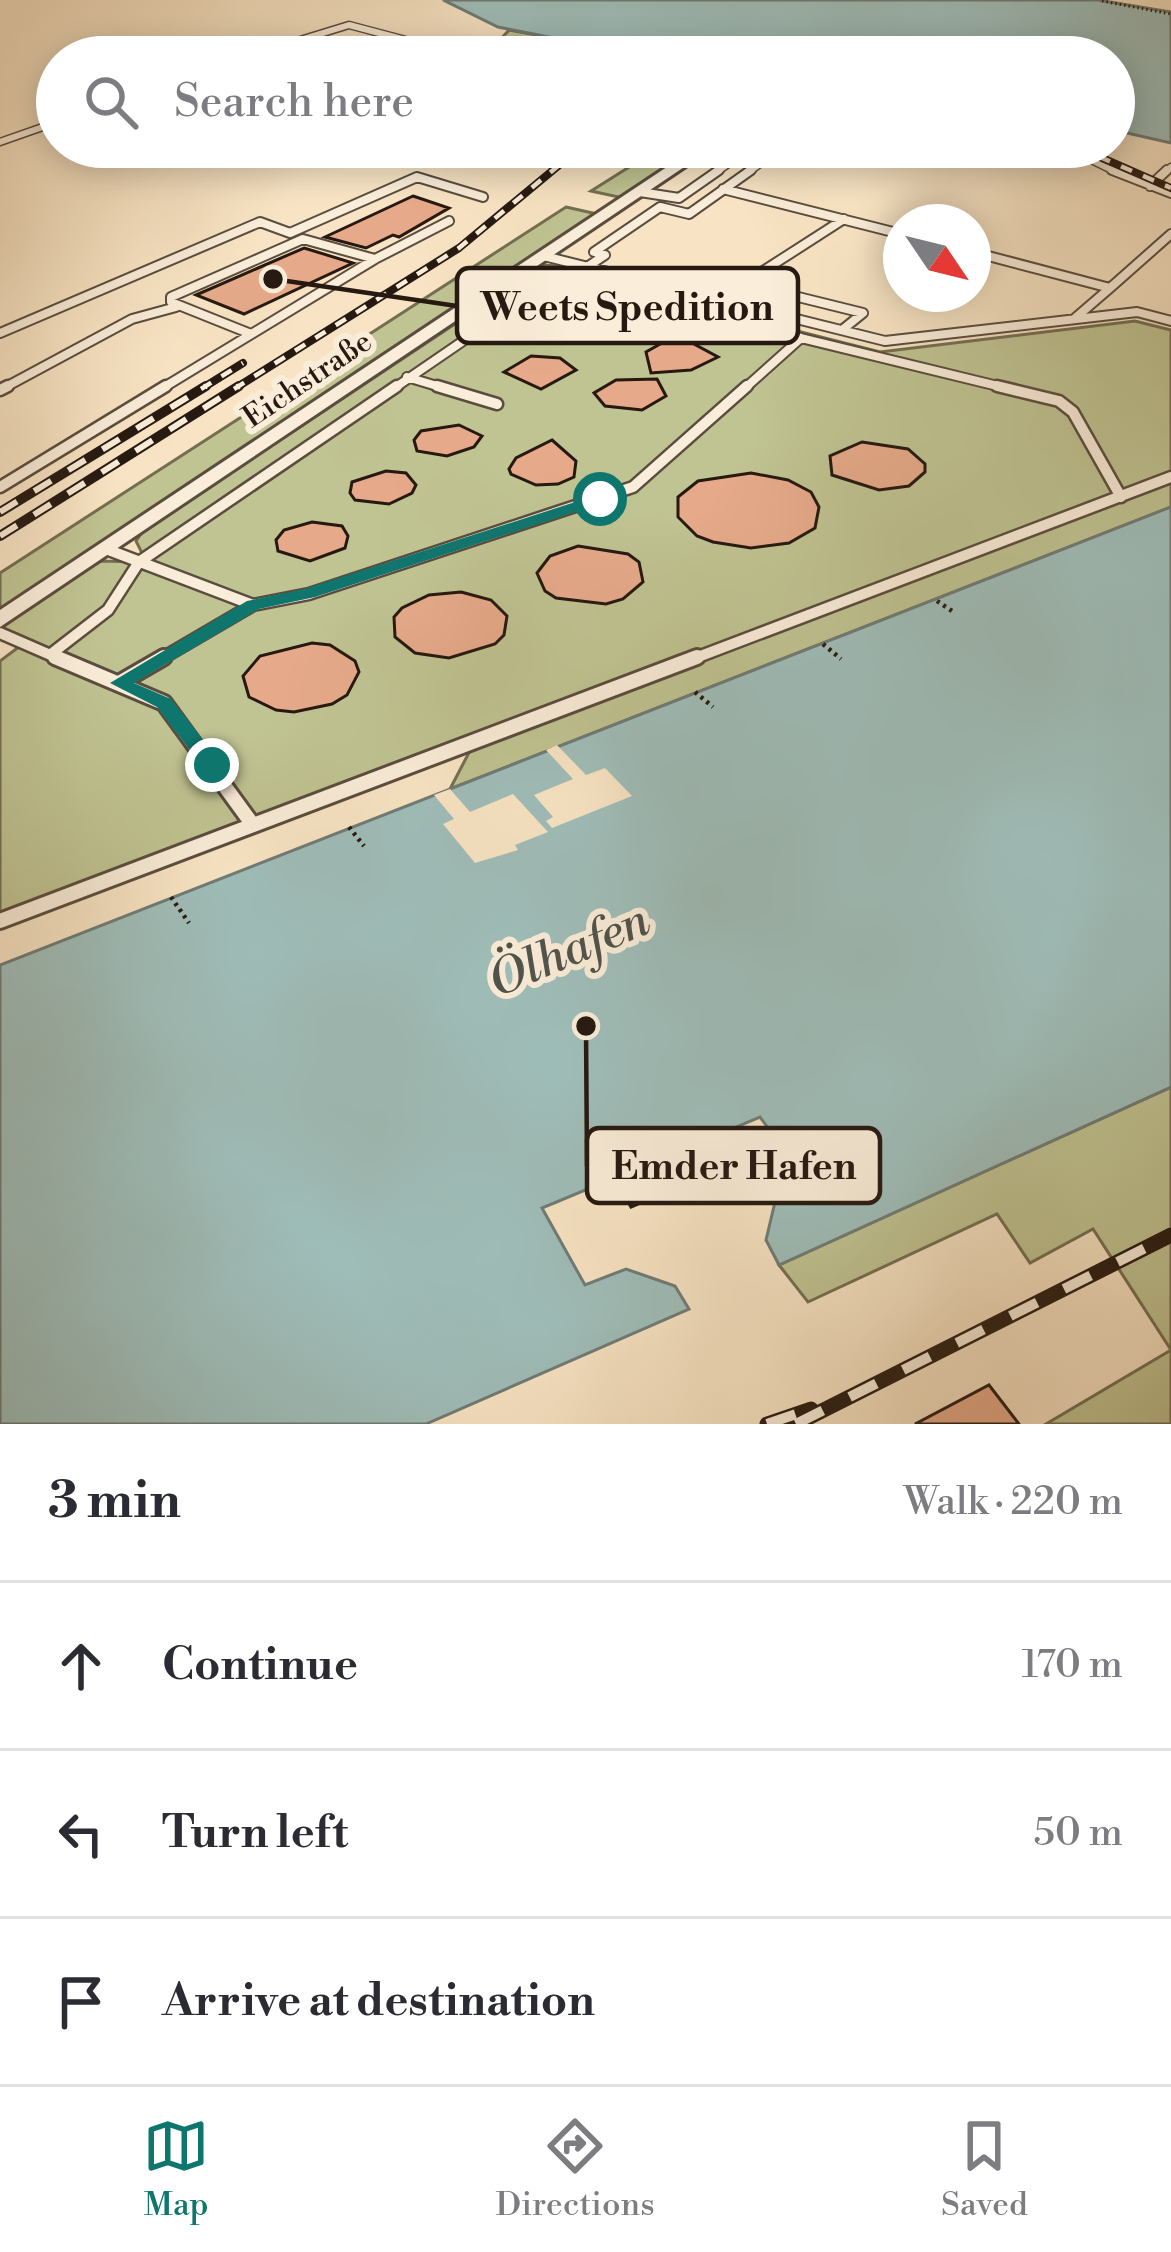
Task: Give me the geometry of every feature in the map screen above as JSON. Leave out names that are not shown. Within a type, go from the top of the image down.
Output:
[{"type":"street","name":"Eichstraße","points":[[0,620],[676,168]]},
{"type":"lane","points":[[305,36],[349,25],[391,36]]},
{"type":"lane","points":[[0,142],[36,129]]},
{"type":"lane","points":[[1150,186],[1171,167]]},
{"type":"lane","points":[[640,192],[679,197],[722,168]]},
{"type":"lane","points":[[587,267],[605,254],[594,252],[660,207],[688,214],[754,168]]},
{"type":"lane","points":[[1111,168],[1171,193]]},
{"type":"lane","points":[[0,333],[260,222],[290,233],[417,177],[483,197]]},
{"type":"lane","points":[[723,189],[883,229]]},
{"type":"lane","points":[[842,330],[863,314],[774,291],[760,273],[844,219]]},
{"type":"lane","points":[[0,488],[375,259],[449,220]]},
{"type":"lane","points":[[1074,320],[1171,234]]},
{"type":"lane","points":[[251,334],[171,302],[171,297],[292,242],[314,241],[375,259]]},
{"type":"lane","points":[[544,256],[885,341],[1137,312],[1171,320]]},
{"type":"lane","points":[[991,257],[1110,288]]},
{"type":"lane","points":[[51,654],[108,610],[140,562],[556,278],[1058,401],[1072,412],[1121,496]]},
{"type":"lane","points":[[0,390],[150,311],[183,307]]},
{"type":"lane","points":[[119,683],[253,605],[309,594],[633,488],[801,338]]},
{"type":"lane","points":[[407,377],[497,404]]},
{"type":"lane","points":[[0,921],[1171,477]]},
{"type":"lane","points":[[106,549],[253,605]]},
{"type":"lane","points":[[0,633],[164,703],[253,825]]},
{"type":"path","points":[[1102,2],[1171,14]]},
{"type":"path","points":[[937,601],[955,613]]},
{"type":"path","points":[[823,644],[842,658]]},
{"type":"path","points":[[695,692],[713,707]]},
{"type":"path","points":[[349,827],[364,846]]},
{"type":"path","points":[[171,897],[189,923]]},
{"type":"green space","points":[[509,30],[542,36],[503,36]]},
{"type":"green space","points":[[628,168],[668,168],[623,198],[591,191]]},
{"type":"green space","points":[[566,207],[597,214],[128,525],[2,620],[101,561],[139,562],[142,553],[136,541],[143,531],[544,265],[571,267],[565,272],[880,352],[1135,321],[1171,330],[1171,507],[450,789],[474,743],[0,921],[0,661],[24,643],[0,633],[0,573]]},
{"type":"green space","points":[[1171,1087],[1171,1350],[1093,1229],[1030,1263],[997,1214],[808,1302],[779,1265]]},
{"type":"green space","points":[[1171,1350],[1171,1424],[1046,1424]]},
{"type":"water","points":[[443,0],[1098,0],[1171,12],[1171,143],[1135,135],[1135,36],[544,36],[498,27]]},
{"type":"water","name":"Ölhafen","points":[[1171,507],[1171,1087],[779,1265],[766,1240],[775,1202],[810,1185],[760,1117],[542,1208],[585,1285],[626,1269],[675,1286],[689,1309],[426,1424],[0,1424],[0,965]]},
{"type":"pier","points":[[557,745],[586,775],[605,768],[632,796],[552,828],[546,821],[553,817],[534,795],[573,779],[546,750]]},
{"type":"pier","points":[[450,789],[470,812],[513,794],[548,832],[515,845],[518,850],[475,863],[443,824],[454,819],[434,795]]},
{"type":"building","points":[[413,196],[449,208],[399,237],[393,235],[366,248],[325,237]]},
{"type":"building","points":[[304,248],[353,263],[244,314],[196,295]]},
{"type":"building","points":[[662,343],[692,343],[718,357],[691,370],[651,373],[646,352]]},
{"type":"building","points":[[531,356],[560,358],[576,370],[541,389],[504,372]]},
{"type":"building","points":[[657,379],[666,396],[642,410],[605,406],[594,393],[616,380]]},
{"type":"building","points":[[459,425],[482,436],[474,447],[447,456],[417,451],[414,440],[421,431]]},
{"type":"building","points":[[552,440],[576,461],[574,477],[536,485],[511,474],[516,458]]},
{"type":"building","points":[[862,442],[908,449],[925,464],[925,472],[909,486],[879,490],[832,475],[830,456]]},
{"type":"building","points":[[386,471],[406,473],[416,485],[412,493],[389,504],[355,500],[350,493],[352,482]]},
{"type":"building","points":[[751,473],[788,480],[811,492],[819,507],[815,528],[789,543],[751,548],[697,536],[678,517],[678,497],[698,481]]},
{"type":"building","points":[[312,522],[342,526],[348,536],[345,548],[310,561],[278,551],[276,540],[284,530]]},
{"type":"building","points":[[578,546],[628,554],[639,562],[643,582],[623,599],[606,604],[556,598],[545,591],[537,573],[550,556]]},
{"type":"building","points":[[461,592],[491,600],[507,616],[504,635],[495,644],[449,658],[415,653],[395,637],[394,617],[402,608],[429,595]]},
{"type":"building","points":[[312,643],[330,645],[355,661],[359,672],[347,695],[332,704],[294,712],[276,710],[249,697],[243,676],[260,656]]},
{"type":"building","points":[[699,1152],[713,1172],[631,1207],[619,1186]]},
{"type":"building","points":[[989,1385],[1019,1424],[915,1424]]},
{"type":"railway","points":[[234,389],[459,248],[556,168]]},
{"type":"railway","points":[[1125,168],[1171,188]]},
{"type":"railway","points":[[201,389],[243,363]]},
{"type":"railway","points":[[0,512],[206,386]]},
{"type":"railway","points":[[0,536],[239,386]]},
{"type":"railway","points":[[796,1424],[1171,1235]]},
{"type":"railway","points":[[767,1424],[811,1409]]},
{"type":"place","name":"Weets Spedition","points":[[273,279]]},
{"type":"place","name":"Emder Hafen","points":[[586,1026]]},
{"type":"route","points":[[212,765],[164,703],[119,683],[253,605],[309,594],[600,499]]}]
